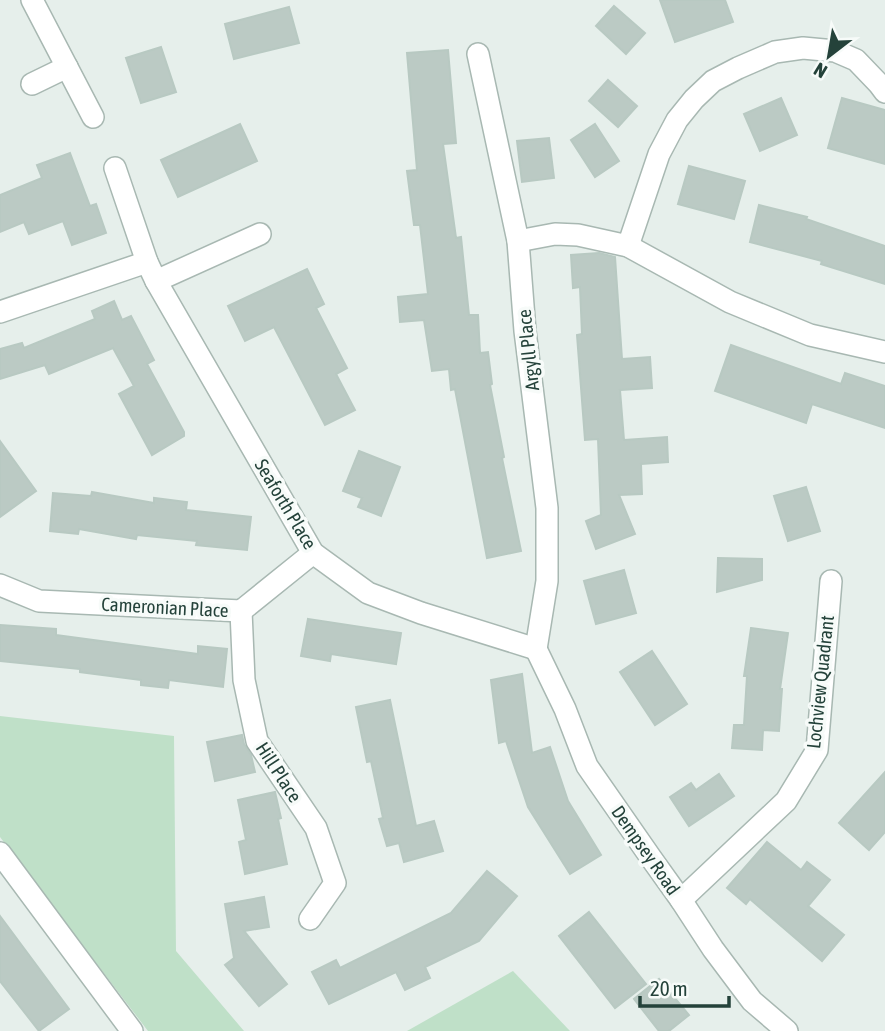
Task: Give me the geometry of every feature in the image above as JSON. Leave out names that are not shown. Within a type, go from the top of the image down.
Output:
[{"type":"street","points":[[32,0],[93,117]]},
{"type":"street","points":[[628,246],[659,154],[677,120],[713,81],[775,52],[803,48],[835,51],[856,60],[885,92]]},
{"type":"street","name":"Argyll Place","points":[[478,54],[519,241],[525,331],[547,508],[547,580],[536,649]]},
{"type":"street","points":[[32,84],[66,66]]},
{"type":"street","name":"Seaforth Place","points":[[115,168],[152,272],[313,552],[368,593],[421,613],[536,649]]},
{"type":"street","points":[[0,312],[152,272],[260,234]]},
{"type":"street","points":[[519,241],[555,234],[578,235],[628,246],[730,302],[810,335],[885,352]]},
{"type":"street","name":"Cameronian Place","points":[[0,585],[39,601],[241,611],[313,552]]},
{"type":"street","name":"Lochview Quadrant","points":[[681,900],[786,801],[817,750],[831,581]]},
{"type":"street","name":"Hill Place","points":[[241,611],[244,680],[257,741],[316,828],[335,883],[310,919]]},
{"type":"street","name":"Dempsey Road","points":[[536,649],[565,709],[587,766],[752,1001],[787,1031]]},
{"type":"street","points":[[0,853],[132,1031]]},
{"type":"green space","points":[[0,716],[174,736],[176,951],[244,1031],[148,1031],[0,837]]},
{"type":"green space","points":[[513,971],[570,1031],[407,1031]]},
{"type":"building","points":[[660,0],[725,0],[733,22],[675,42]]},
{"type":"building","points":[[614,6],[645,33],[626,54],[596,26]]},
{"type":"building","points":[[289,7],[299,43],[234,59],[225,24]]},
{"type":"building","points":[[161,47],[176,92],[141,103],[126,58]]},
{"type":"building","points":[[448,50],[456,143],[443,144],[456,238],[461,237],[469,315],[478,315],[480,353],[488,352],[490,385],[504,457],[502,458],[521,551],[487,558],[455,389],[451,390],[449,369],[432,371],[424,320],[400,322],[398,297],[428,294],[420,225],[414,225],[407,171],[417,170],[407,53]]},
{"type":"building","points":[[608,80],[637,106],[618,127],[589,101]]},
{"type":"building","points":[[781,98],[797,135],[760,151],[744,114]]},
{"type":"building","points":[[842,98],[885,110],[885,164],[828,148]]},
{"type":"building","points":[[240,124],[257,161],[178,197],[161,160]]},
{"type":"building","points":[[595,124],[619,161],[595,177],[571,140]]},
{"type":"building","points":[[549,138],[554,178],[522,182],[517,141]]},
{"type":"building","points":[[70,153],[90,206],[96,204],[106,233],[72,245],[63,221],[29,234],[24,222],[0,232],[0,195],[42,178],[37,165]]},
{"type":"building","points":[[689,166],[745,181],[734,219],[678,204]]},
{"type":"building","points":[[759,205],[807,217],[806,219],[885,246],[885,284],[821,264],[822,261],[750,242]]},
{"type":"building","points":[[599,253],[615,257],[622,359],[650,357],[652,388],[620,390],[624,440],[667,437],[668,462],[641,464],[642,494],[619,495],[635,534],[596,549],[586,521],[601,515],[598,439],[585,440],[577,335],[582,334],[580,287],[573,288],[571,255]]},
{"type":"building","points":[[307,269],[324,304],[316,308],[347,368],[336,374],[355,410],[325,425],[274,327],[245,341],[228,306]]},
{"type":"building","points":[[114,301],[122,320],[131,316],[154,360],[147,364],[184,432],[184,436],[152,455],[119,394],[134,386],[113,348],[49,374],[45,365],[0,379],[0,349],[22,343],[24,348],[95,319],[92,311]]},
{"type":"building","points":[[731,345],[841,384],[845,373],[885,386],[885,428],[812,404],[806,423],[715,391]]},
{"type":"building","points":[[0,441],[36,491],[0,517]]},
{"type":"building","points":[[359,451],[400,467],[381,516],[358,507],[362,498],[343,491]]},
{"type":"building","points":[[806,487],[820,531],[788,541],[774,496]]},
{"type":"building","points":[[92,492],[154,503],[154,498],[187,502],[186,510],[251,517],[247,550],[196,545],[197,541],[137,535],[136,539],[79,529],[78,534],[50,531],[53,493],[91,496]]},
{"type":"building","points":[[718,558],[762,559],[762,580],[717,592]]},
{"type":"building","points":[[624,570],[636,613],[596,624],[584,581]]},
{"type":"building","points":[[308,619],[401,633],[396,664],[331,654],[330,661],[301,656]]},
{"type":"building","points":[[0,625],[56,629],[56,635],[198,654],[198,646],[227,649],[223,687],[169,680],[168,688],[141,685],[141,680],[80,672],[80,669],[0,661]]},
{"type":"building","points":[[751,628],[788,633],[780,689],[779,731],[763,730],[762,750],[732,748],[734,725],[744,725],[747,676],[744,676]]},
{"type":"building","points":[[652,651],[687,704],[655,725],[620,672]]},
{"type":"building","points":[[522,674],[532,753],[550,747],[568,801],[601,855],[570,874],[528,807],[506,741],[499,743],[491,680]]},
{"type":"building","points":[[390,700],[416,826],[434,821],[443,851],[404,862],[399,843],[387,846],[379,819],[383,818],[371,761],[367,762],[356,707]]},
{"type":"building","points":[[242,735],[255,772],[215,781],[207,742]]},
{"type":"building","points":[[885,772],[885,832],[869,850],[839,823]]},
{"type":"building","points":[[719,774],[734,796],[689,826],[670,797],[691,783],[696,790]]},
{"type":"building","points":[[275,792],[287,864],[245,874],[239,842],[246,840],[238,800]]},
{"type":"building","points":[[767,842],[801,870],[807,862],[830,880],[808,906],[844,935],[822,961],[750,899],[746,904],[727,888]]},
{"type":"building","points":[[487,871],[517,896],[479,941],[425,967],[430,978],[405,990],[396,972],[329,1004],[312,972],[336,960],[340,968],[451,913]]},
{"type":"building","points":[[264,897],[269,927],[244,931],[287,984],[259,1006],[225,965],[234,958],[225,904]]},
{"type":"building","points":[[589,912],[646,984],[615,1008],[559,936]]},
{"type":"building","points":[[0,916],[69,1009],[39,1031],[0,981]]},
{"type":"building","points":[[659,979],[689,1015],[669,1031],[659,1031],[634,999]]}]
